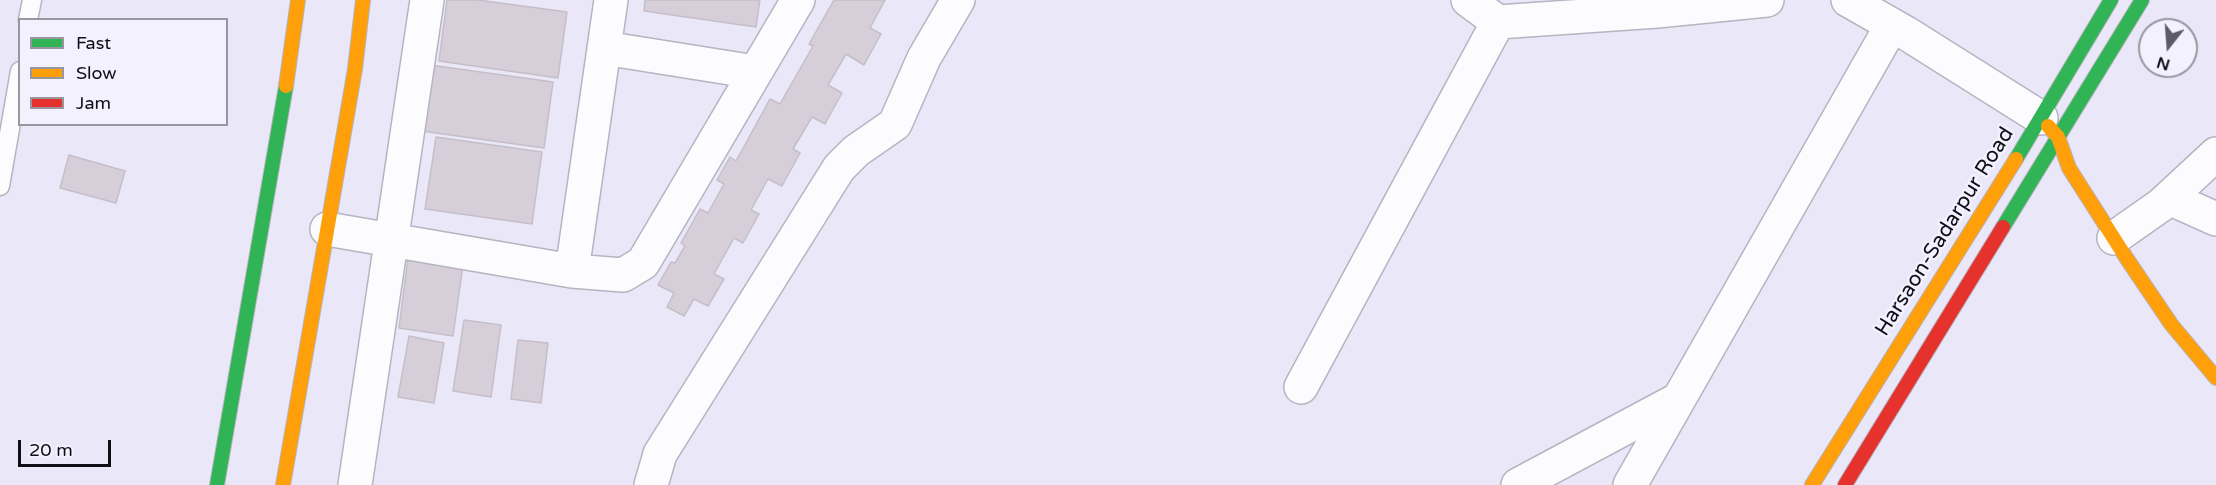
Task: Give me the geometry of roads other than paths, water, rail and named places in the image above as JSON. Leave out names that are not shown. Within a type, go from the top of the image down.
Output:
[{"type":"street","points":[[217,485],[291,59],[298,0]]},
{"type":"street","points":[[283,485],[355,69],[363,0]]},
{"type":"street","points":[[355,485],[427,0]]},
{"type":"street","points":[[572,271],[611,0]]},
{"type":"street","points":[[327,229],[572,271],[623,275],[643,263],[798,0]]},
{"type":"street","points":[[651,485],[660,454],[839,168],[856,151],[895,124],[924,58],[958,0]]},
{"type":"street","points":[[1468,0],[1498,22],[1659,6],[1767,0]]},
{"type":"street","points":[[1848,0],[1892,25],[2049,128],[2069,168],[2171,324],[2216,378]]},
{"type":"street","name":"Harsaon-Sadarpur Road","points":[[1845,485],[2049,128],[2111,0]]},
{"type":"street","name":"Harsaon-Sadarpur Road","points":[[1812,485],[2049,128],[2142,0]]},
{"type":"street","points":[[1301,387],[1498,22]]},
{"type":"street","points":[[1630,485],[1892,25]]},
{"type":"street","points":[[604,48],[755,72]]},
{"type":"street","points":[[2114,238],[2169,198],[2216,154]]},
{"type":"street","points":[[2169,198],[2216,219]]},
{"type":"street","points":[[1518,485],[1679,399]]},
{"type":"lane","points":[[28,18],[32,0]]},
{"type":"lane","points":[[0,186],[18,82]]}]
